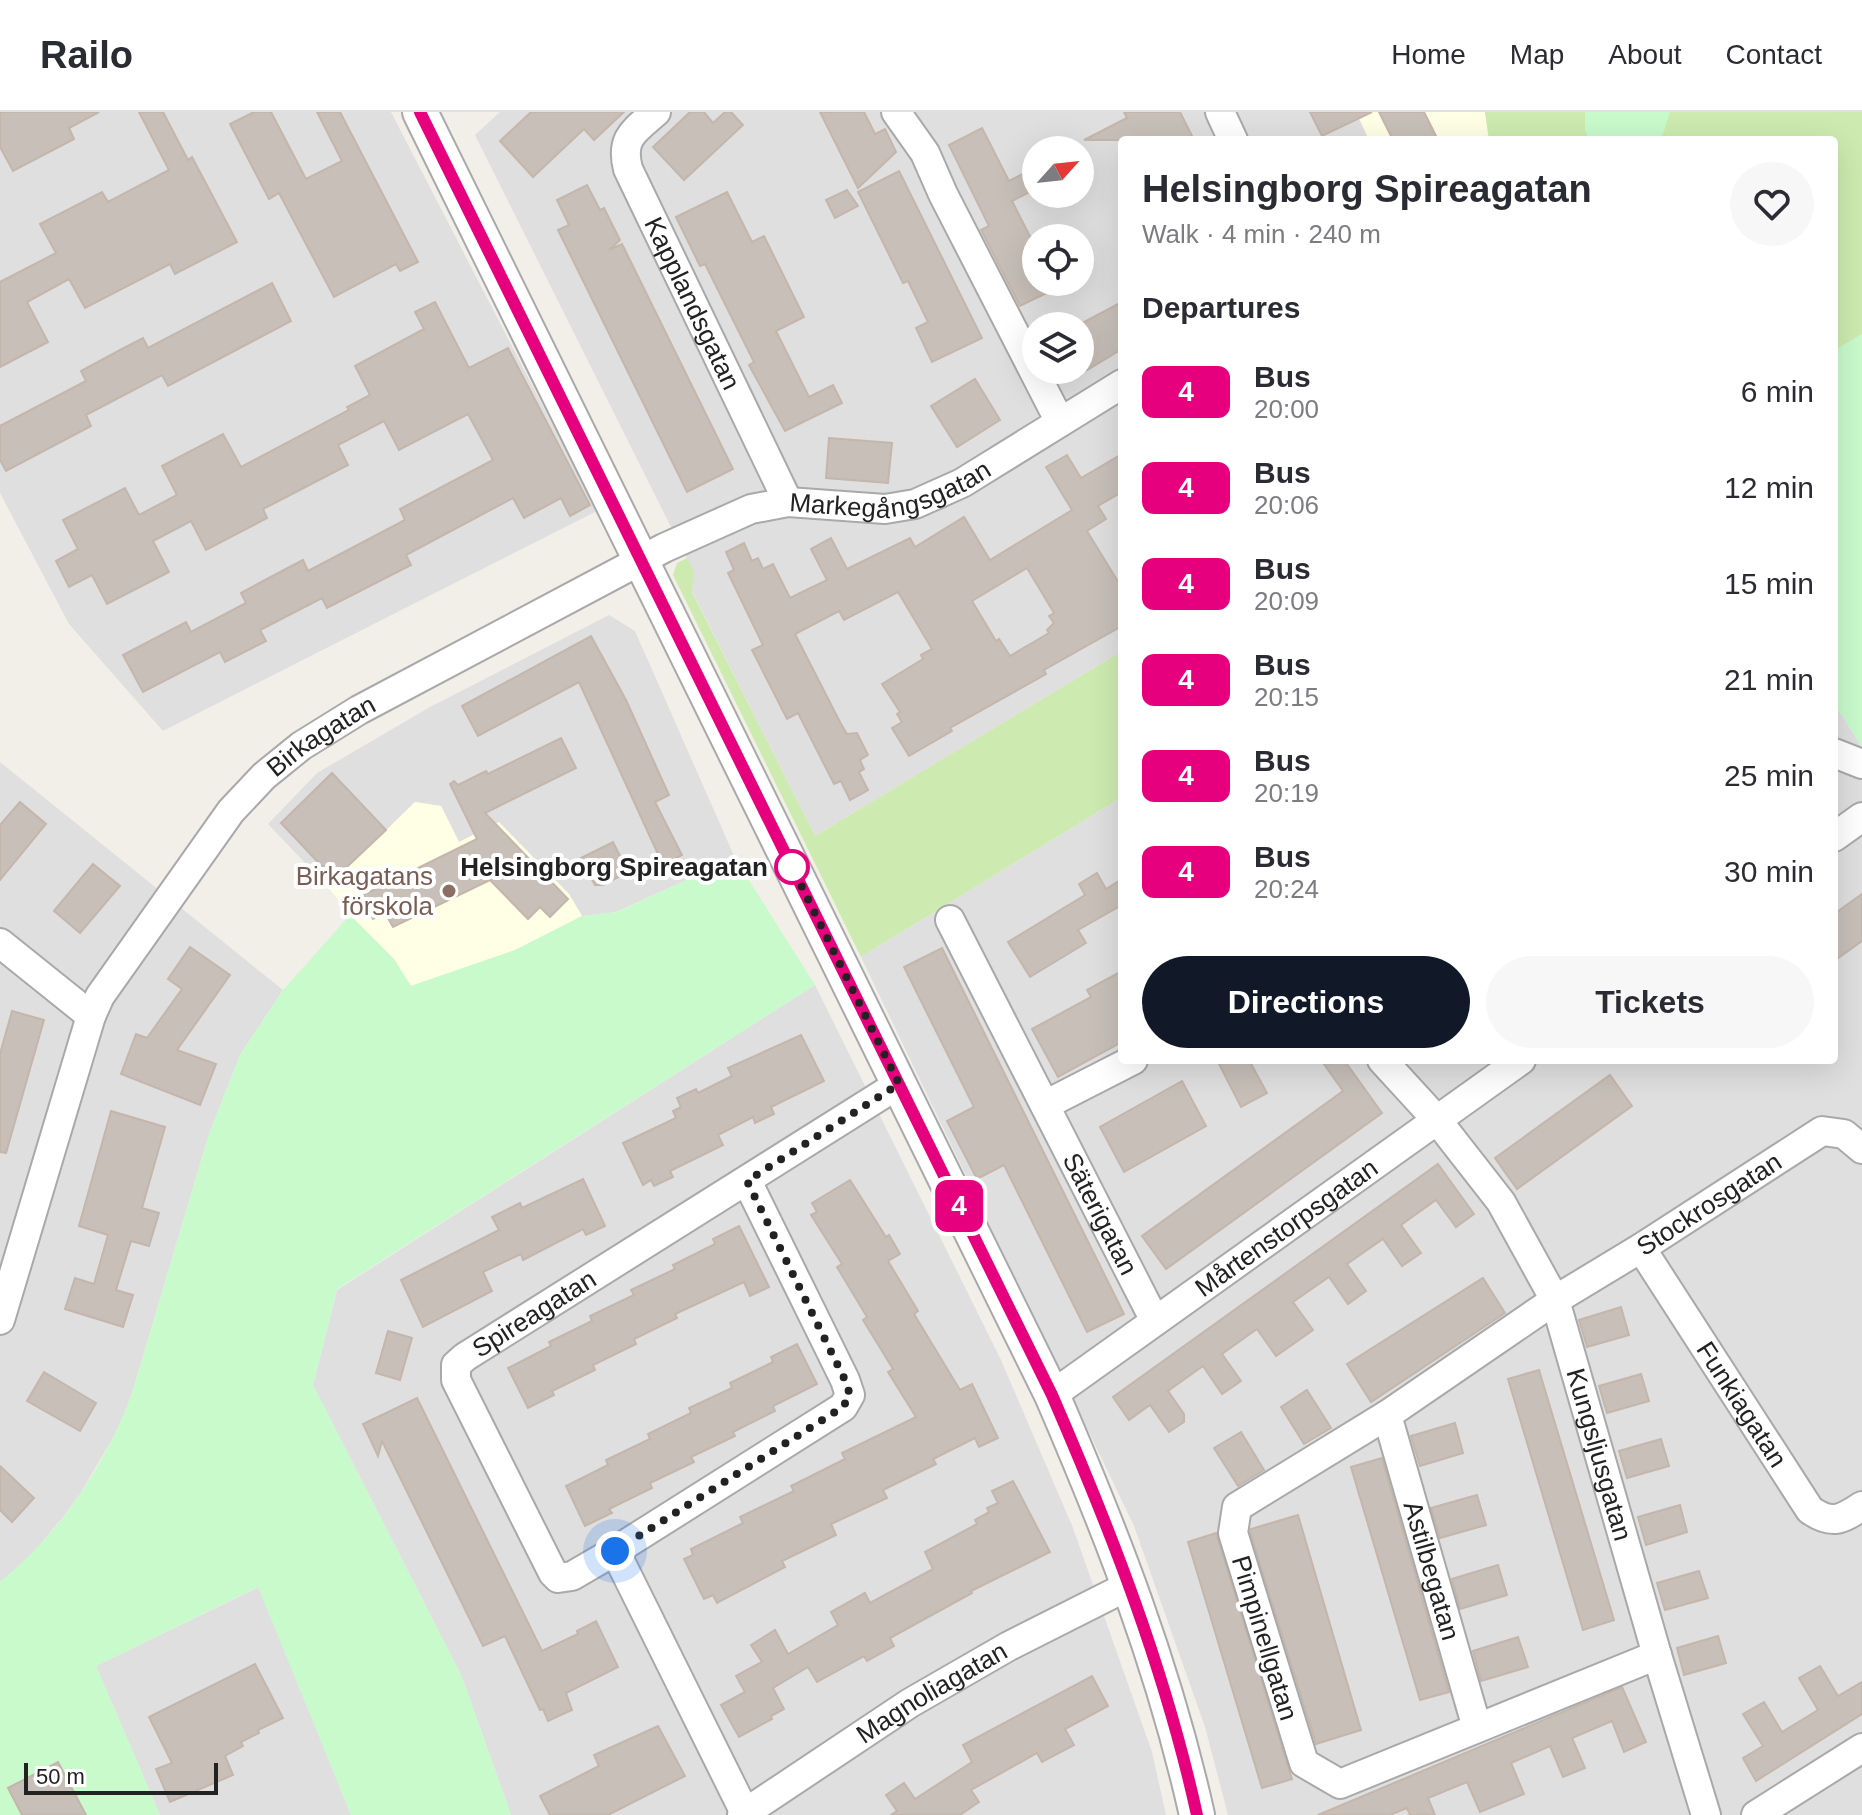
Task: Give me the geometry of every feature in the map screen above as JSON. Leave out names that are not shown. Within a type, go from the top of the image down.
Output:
[{"type":"street","points":[[420,112],[1052,1395],[1156,1657],[1197,1815]]},
{"type":"street","name":"Kapplandsgatan","points":[[656,112],[626,141],[624,154],[628,169],[788,502]]},
{"type":"street","points":[[896,112],[925,153],[1060,422]]},
{"type":"street","points":[[1220,112],[1231,136]]},
{"type":"street","name":"Markegångsgatan","points":[[642,559],[751,509],[788,502],[885,509],[915,504],[962,483],[1118,386]]},
{"type":"street","name":"Birkagatan","points":[[0,1320],[91,1016],[108,982],[231,811],[264,776],[301,746],[359,710],[642,559]]},
{"type":"street","points":[[1838,755],[1862,764]]},
{"type":"street","points":[[1838,834],[1862,817]]},
{"type":"street","name":"Säterigatan","points":[[950,920],[1155,1321]]},
{"type":"street","points":[[0,943],[91,1016]]},
{"type":"street","points":[[1045,1105],[1125,1064]]},
{"type":"street","points":[[1386,1064],[1437,1120]]},
{"type":"street","name":"Mårtenstorpsgatan","points":[[1052,1395],[1515,1064]]},
{"type":"street","name":"Spireagatan","points":[[747,1181],[850,1395],[843,1407],[615,1551],[572,1576],[558,1578],[456,1380],[456,1365],[899,1084]]},
{"type":"street","name":"Kungsljusgatan","points":[[1437,1120],[1501,1202],[1555,1300],[1706,1815]]},
{"type":"street","name":"Stockrosgatan","points":[[1555,1300],[1822,1131],[1844,1134],[1862,1149]]},
{"type":"street","name":"Funkiagatan","points":[[1641,1248],[1810,1510],[1824,1519],[1843,1519],[1862,1506]]},
{"type":"street","name":"Pimpinellgatan","points":[[1555,1300],[1387,1415],[1237,1507],[1233,1533],[1304,1763],[1340,1784],[1657,1655]]},
{"type":"street","name":"Astilbegatan","points":[[1387,1415],[1477,1728]]},
{"type":"street","points":[[615,1551],[744,1814]]},
{"type":"street","name":"Magnoliagatan","points":[[744,1814],[910,1703],[1009,1646],[1130,1585]]},
{"type":"street","points":[[1756,1815],[1862,1748]]},
{"type":"shaded area","points":[[0,112],[391,112],[597,511],[163,731],[69,624],[0,493]]},
{"type":"shaded area","points":[[500,112],[1485,112],[1488,136],[1118,136],[1118,653],[815,836],[692,591],[693,571],[475,135]]},
{"type":"shaded area","points":[[1356,112],[1485,112],[1488,136],[1367,136]]},
{"type":"shaded area","points":[[609,615],[635,631],[735,858],[616,912],[582,916],[569,894],[459,842],[441,806],[415,802],[328,887],[268,824],[317,773],[430,707]]},
{"type":"shaded area","points":[[1838,709],[1862,747],[1862,1815],[1228,1815],[1205,1727],[1134,1526],[861,957],[1118,799],[1118,1064],[1838,1064]]},
{"type":"shaded area","points":[[0,762],[283,990],[240,1055],[209,1134],[120,1426],[63,1517],[27,1560],[0,1582]]},
{"type":"shaded area","name":"Birkagatans förskola","points":[[415,802],[441,806],[459,842],[499,822],[569,894],[582,916],[516,950],[410,986],[394,959],[350,915],[328,887]]},
{"type":"shaded area","points":[[815,985],[1001,1360],[1073,1528],[1152,1752],[1166,1815],[511,1815],[462,1677],[313,1385],[337,1290]]},
{"type":"shaded area","points":[[259,1587],[351,1815],[160,1815],[96,1666]]},
{"type":"green space","points":[[1485,112],[1862,112],[1862,334],[1838,349],[1838,136],[1488,136]]},
{"type":"green space","points":[[1585,112],[1670,112],[1661,136],[1587,136]]},
{"type":"green space","points":[[1862,334],[1862,747],[1838,709],[1838,349]]},
{"type":"green space","points":[[687,558],[694,571],[692,592],[815,836],[1118,653],[1118,799],[861,957],[673,575],[677,563]]},
{"type":"green space","points":[[735,858],[815,985],[337,1289],[313,1385],[462,1677],[511,1815],[351,1815],[258,1587],[96,1666],[160,1815],[0,1815],[0,1582],[43,1542],[79,1496],[109,1446],[132,1393],[209,1134],[240,1055],[283,990],[350,915],[394,959],[411,986],[515,950],[582,916],[617,912]]},
{"type":"building","points":[[0,112],[99,112],[69,128],[74,139],[13,171],[0,147]]},
{"type":"building","points":[[139,112],[163,112],[188,160],[192,157],[237,242],[175,274],[170,264],[85,308],[69,279],[27,302],[48,342],[0,367],[0,282],[56,253],[40,224],[102,192],[108,202],[169,170]]},
{"type":"building","points":[[254,112],[271,112],[306,179],[342,161],[317,112],[340,112],[418,262],[400,271],[396,264],[334,297],[279,193],[269,199],[230,124]]},
{"type":"building","points":[[531,112],[624,112],[594,140],[584,129],[533,177],[500,141]]},
{"type":"building","points":[[690,112],[704,112],[713,123],[725,112],[731,112],[743,125],[684,180],[653,147]]},
{"type":"building","points":[[820,112],[864,112],[875,134],[885,129],[896,152],[858,188]]},
{"type":"building","points":[[1124,112],[1180,112],[1192,136],[1118,136],[1118,140],[1094,140],[1092,136],[1127,118]]},
{"type":"building","points":[[1310,112],[1372,112],[1322,136]]},
{"type":"building","points":[[1379,112],[1424,112],[1436,136],[1391,136]]},
{"type":"building","points":[[982,128],[1009,181],[1022,174],[1022,196],[1012,201],[1024,224],[1022,296],[1040,296],[1020,306],[981,230],[989,226],[949,145]]},
{"type":"building","points":[[899,171],[982,338],[932,362],[916,328],[928,322],[908,281],[903,283],[858,192]]},
{"type":"building","points":[[587,185],[600,210],[604,208],[620,240],[609,250],[622,244],[733,469],[687,492],[558,230],[569,225],[557,200]]},
{"type":"building","points":[[847,190],[858,206],[835,218],[826,200]]},
{"type":"building","points":[[727,192],[752,242],[764,236],[804,317],[776,331],[809,397],[833,385],[842,403],[785,431],[749,365],[754,362],[705,264],[700,266],[676,217]]},
{"type":"building","points":[[272,283],[291,321],[168,386],[162,375],[86,415],[91,426],[6,471],[0,460],[0,426],[86,381],[81,371],[122,349],[143,338],[148,348]]},
{"type":"building","points":[[435,302],[469,368],[508,348],[590,505],[570,516],[561,498],[524,518],[513,498],[406,555],[411,565],[327,608],[322,598],[260,630],[266,641],[225,662],[220,652],[143,692],[123,655],[186,622],[191,632],[246,603],[241,593],[303,560],[308,571],[405,520],[400,509],[493,460],[468,414],[399,450],[384,421],[338,445],[348,465],[263,509],[267,518],[206,550],[191,521],[153,541],[169,572],[107,604],[92,575],[69,587],[56,561],[78,549],[63,520],[125,488],[139,515],[177,495],[162,466],[223,434],[241,467],[349,410],[347,407],[370,395],[355,366],[424,329],[415,312]]},
{"type":"building","points":[[1118,304],[1118,351],[1094,366],[1094,317]]},
{"type":"building","points":[[975,379],[1000,420],[957,447],[931,406]]},
{"type":"building","points":[[829,438],[892,443],[888,483],[826,478]]},
{"type":"building","points":[[1067,455],[1081,478],[1118,456],[1118,494],[1098,506],[1106,519],[1087,531],[1118,581],[1118,628],[1044,670],[1046,674],[950,728],[952,731],[909,756],[892,728],[902,722],[897,714],[900,712],[882,684],[923,659],[921,655],[932,649],[898,592],[844,620],[839,611],[795,634],[847,734],[857,733],[868,755],[860,760],[864,769],[859,772],[868,790],[850,800],[841,781],[834,784],[798,713],[787,719],[752,650],[763,645],[728,573],[734,570],[726,552],[744,543],[752,561],[758,558],[763,569],[773,564],[790,598],[827,580],[811,549],[831,538],[847,569],[910,538],[915,547],[964,517],[990,560],[1072,510],[1046,467]],"holes":[[[1027,568],[1054,613],[1049,616],[1054,623],[1047,630],[1049,633],[1010,656],[999,639],[996,641],[972,601]]]},
{"type":"building","points":[[591,636],[626,700],[669,795],[655,802],[682,855],[663,865],[579,682],[478,736],[462,706]]},
{"type":"building","points":[[561,738],[576,768],[485,813],[568,899],[550,917],[540,907],[528,919],[490,880],[393,927],[385,913],[373,919],[361,896],[477,839],[450,784],[454,781],[458,785],[486,771],[488,774]]},
{"type":"building","points":[[332,773],[386,830],[334,879],[281,823]]},
{"type":"building","points":[[20,802],[46,824],[0,880],[0,825]]},
{"type":"building","points":[[613,842],[628,872],[603,885],[595,885],[581,858]]},
{"type":"building","points":[[93,864],[120,886],[80,933],[54,911]]},
{"type":"building","points":[[1097,873],[1106,889],[1118,882],[1118,907],[1078,930],[1086,943],[1030,977],[1008,942],[1085,895],[1079,884]]},
{"type":"building","points":[[1862,894],[1862,941],[1838,958],[1838,911]]},
{"type":"building","points":[[190,947],[230,975],[177,1050],[216,1064],[200,1105],[121,1074],[136,1034],[147,1038],[182,989],[168,979]]},
{"type":"building","points":[[942,948],[1124,1314],[1087,1332],[1004,1165],[977,1179],[947,1121],[974,1107],[904,967]]},
{"type":"building","points":[[1118,973],[1118,1044],[1058,1077],[1032,1029],[1091,997],[1087,990]]},
{"type":"building","points":[[12,1011],[44,1020],[6,1153],[0,1152],[0,1054]]},
{"type":"building","points":[[801,1035],[824,1081],[771,1107],[774,1114],[755,1123],[753,1117],[718,1135],[723,1145],[670,1171],[673,1177],[654,1186],[651,1180],[643,1185],[623,1143],[676,1118],[673,1111],[681,1107],[677,1098],[696,1089],[698,1093],[732,1076],[728,1068]]},
{"type":"building","points":[[1219,1064],[1251,1064],[1267,1093],[1241,1107]]},
{"type":"building","points":[[1324,1064],[1347,1064],[1382,1113],[1166,1269],[1142,1236],[1343,1091]]},
{"type":"building","points":[[1610,1075],[1632,1106],[1517,1189],[1495,1158]]},
{"type":"building","points":[[1182,1081],[1206,1126],[1124,1172],[1100,1127]]},
{"type":"building","points":[[111,1111],[165,1127],[142,1208],[159,1213],[149,1246],[131,1241],[116,1290],[133,1295],[123,1327],[65,1309],[75,1278],[94,1284],[108,1235],[79,1226]]},
{"type":"building","points":[[1438,1164],[1474,1214],[1456,1227],[1436,1200],[1401,1225],[1421,1253],[1402,1266],[1383,1239],[1347,1264],[1366,1291],[1348,1304],[1329,1277],[1293,1302],[1313,1330],[1276,1356],[1257,1329],[1222,1354],[1241,1381],[1222,1394],[1203,1366],[1168,1391],[1184,1414],[1184,1422],[1169,1432],[1150,1405],[1129,1420],[1113,1397]]},
{"type":"building","points":[[583,1179],[605,1226],[586,1235],[583,1229],[523,1260],[521,1254],[483,1272],[492,1291],[423,1327],[401,1280],[499,1230],[492,1217],[520,1203],[522,1208]]},
{"type":"building","points":[[850,1180],[900,1254],[888,1261],[918,1311],[914,1314],[960,1390],[972,1384],[998,1438],[979,1447],[975,1438],[933,1459],[936,1464],[883,1490],[887,1498],[831,1524],[836,1535],[782,1561],[785,1567],[717,1603],[713,1595],[704,1599],[684,1559],[693,1555],[691,1549],[743,1523],[740,1517],[794,1491],[791,1486],[845,1459],[842,1453],[916,1417],[888,1372],[893,1369],[863,1320],[867,1317],[837,1267],[842,1264],[811,1215],[817,1212],[812,1203]]},
{"type":"building","points":[[739,1226],[769,1287],[750,1296],[744,1282],[675,1314],[677,1318],[634,1339],[636,1344],[593,1365],[595,1370],[552,1391],[554,1395],[528,1408],[508,1368],[551,1346],[549,1342],[592,1321],[590,1316],[634,1295],[631,1290],[675,1269],[673,1265],[715,1244],[713,1239]]},
{"type":"building","points":[[1483,1278],[1505,1313],[1371,1402],[1347,1364]]},
{"type":"building","points":[[1621,1307],[1629,1335],[1587,1347],[1579,1320]]},
{"type":"building","points":[[388,1331],[412,1338],[400,1380],[376,1373]]},
{"type":"building","points":[[797,1344],[817,1384],[773,1406],[775,1411],[733,1432],[735,1436],[691,1457],[694,1462],[650,1483],[652,1488],[609,1509],[612,1513],[585,1526],[566,1486],[608,1465],[606,1460],[650,1439],[648,1434],[691,1413],[689,1408],[732,1388],[730,1383],[773,1362],[771,1357]]},
{"type":"building","points":[[1539,1370],[1614,1620],[1583,1630],[1508,1379]]},
{"type":"building","points":[[44,1372],[96,1403],[80,1431],[27,1401]]},
{"type":"building","points":[[1641,1374],[1649,1401],[1607,1413],[1599,1386]]},
{"type":"building","points":[[1307,1390],[1331,1428],[1304,1444],[1281,1407]]},
{"type":"building","points":[[417,1398],[542,1651],[578,1634],[577,1631],[596,1621],[618,1667],[566,1693],[572,1710],[548,1721],[505,1636],[483,1646],[382,1441],[378,1456],[363,1424]]},
{"type":"building","points":[[1455,1423],[1463,1453],[1420,1466],[1411,1436]]},
{"type":"building","points":[[1241,1432],[1264,1470],[1238,1486],[1214,1448]]},
{"type":"building","points":[[1661,1439],[1669,1466],[1627,1478],[1619,1451]]},
{"type":"building","points":[[1382,1458],[1449,1692],[1420,1700],[1351,1467]]},
{"type":"building","points":[[0,1466],[34,1498],[12,1522],[0,1510]]},
{"type":"building","points":[[1013,1481],[1050,1552],[971,1591],[890,1638],[894,1646],[867,1661],[864,1656],[817,1682],[808,1667],[773,1688],[784,1709],[739,1737],[721,1705],[745,1692],[736,1676],[762,1662],[751,1645],[775,1630],[788,1654],[838,1625],[831,1612],[865,1593],[870,1603],[933,1569],[925,1552],[977,1524],[975,1520],[989,1512],[987,1508],[998,1503],[992,1491]]},
{"type":"building","points":[[1477,1495],[1486,1525],[1440,1538],[1431,1508]]},
{"type":"building","points":[[1680,1505],[1687,1532],[1646,1545],[1638,1517]]},
{"type":"building","points":[[1298,1515],[1361,1730],[1316,1744],[1250,1532],[1251,1529]]},
{"type":"building","points":[[1216,1533],[1292,1779],[1262,1788],[1188,1542]]},
{"type":"building","points":[[1498,1565],[1507,1595],[1460,1609],[1452,1579]]},
{"type":"building","points":[[1699,1571],[1708,1598],[1665,1610],[1657,1583]]},
{"type":"building","points":[[1718,1636],[1726,1663],[1684,1675],[1677,1648]]},
{"type":"building","points":[[1518,1637],[1528,1667],[1481,1681],[1473,1651]]},
{"type":"building","points":[[255,1664],[283,1718],[258,1730],[259,1733],[241,1742],[243,1746],[225,1756],[233,1775],[170,1802],[156,1769],[172,1763],[149,1717]]},
{"type":"building","points":[[1820,1666],[1838,1696],[1862,1682],[1862,1714],[1756,1781],[1743,1758],[1763,1746],[1743,1714],[1764,1702],[1782,1732],[1818,1710],[1799,1678]]},
{"type":"building","points":[[1092,1676],[1108,1706],[1065,1729],[1074,1745],[1042,1762],[1037,1753],[971,1790],[979,1802],[960,1815],[891,1815],[897,1811],[886,1795],[904,1783],[915,1799],[972,1762],[963,1745]]},
{"type":"building","points":[[1622,1687],[1646,1742],[1624,1752],[1612,1721],[1572,1738],[1585,1768],[1563,1777],[1550,1746],[1511,1763],[1524,1794],[1480,1812],[1467,1782],[1428,1798],[1435,1815],[1410,1815],[1407,1808],[1390,1815],[1318,1815]]},
{"type":"building","points":[[658,1726],[685,1776],[608,1815],[550,1815],[540,1796],[599,1766],[594,1755]]},
{"type":"building","points":[[58,1762],[86,1815],[22,1815],[8,1788]]},
{"type":"bus line","name":"4","points":[[420,112],[1052,1395],[1095,1496],[1156,1657],[1197,1815]]},
{"type":"place","name":"Helsingborg Spireagatan","points":[[792,867]]},
{"type":"place","name":"Birkagatans förskola","points":[[449,891]]},
{"type":"route","points":[[615,1551],[843,1407],[850,1395],[747,1181],[899,1084],[792,867]]}]
